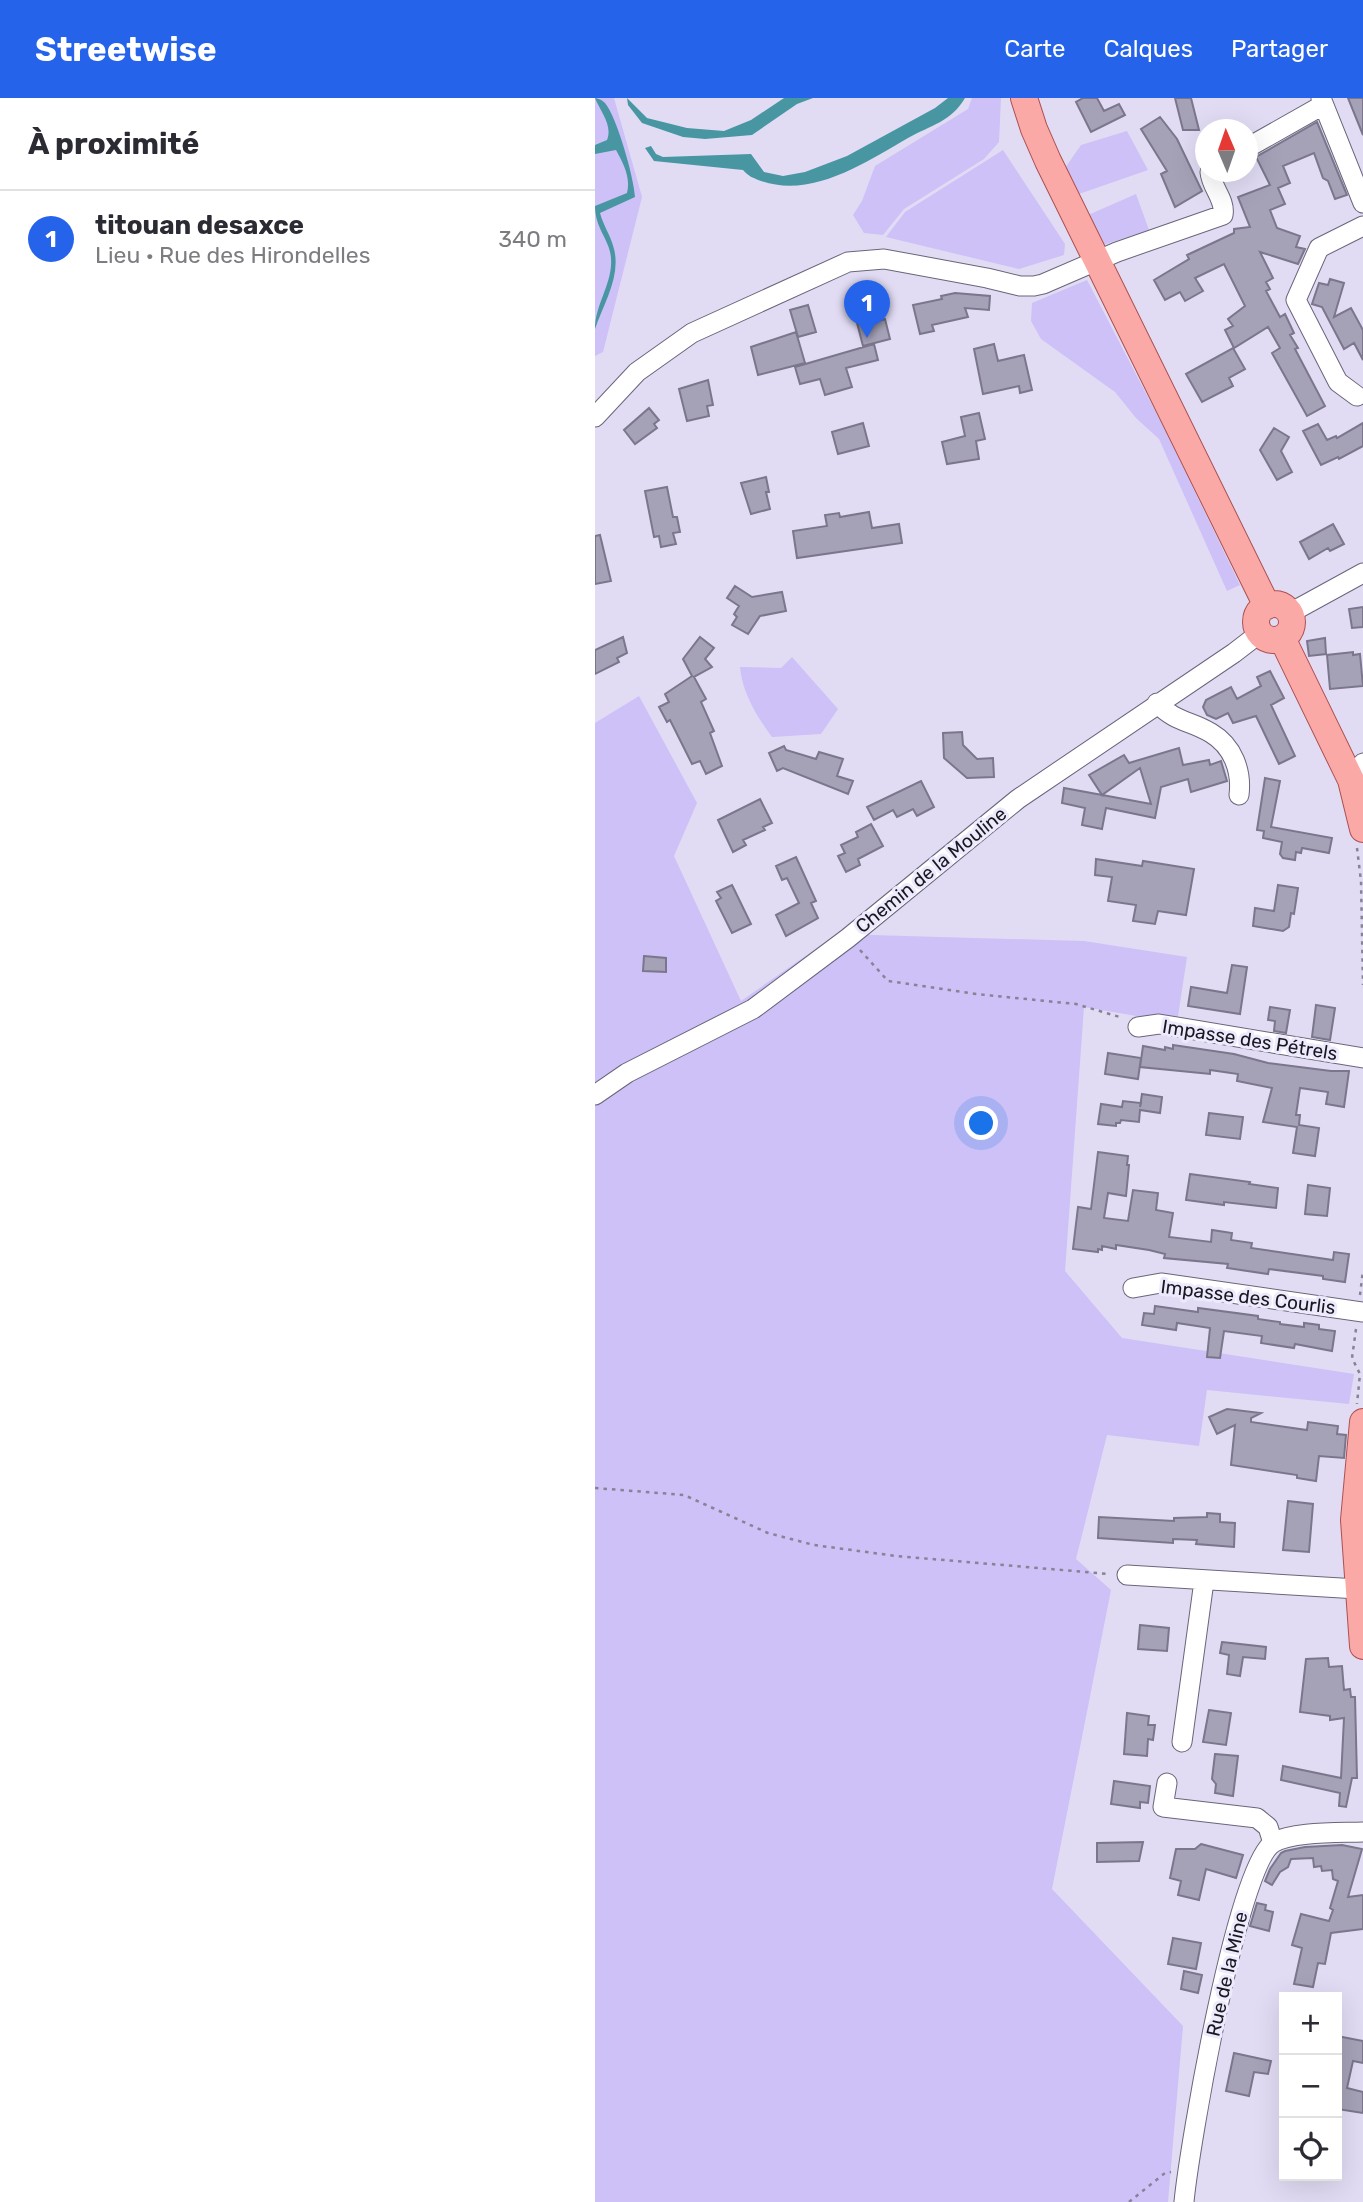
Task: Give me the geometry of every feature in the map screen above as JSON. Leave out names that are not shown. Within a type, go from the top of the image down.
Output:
[{"type":"main road","points":[[1024,98],[1034,129],[1097,262],[1274,623],[1357,772],[1360,837]]},
{"type":"main road","points":[[1359,1418],[1354,1520],[1363,1646]]},
{"type":"street","points":[[1258,142],[1322,102],[1363,203]]},
{"type":"street","points":[[595,417],[637,372],[692,333],[848,262],[884,259],[1020,286],[1034,286],[1223,215],[1224,208],[1213,182]]},
{"type":"street","points":[[1357,396],[1338,382],[1296,300],[1319,247],[1363,226]]},
{"type":"street","name":"Chemin de la Mouline","points":[[595,1095],[627,1073],[753,1009],[848,938],[1018,799],[1274,623],[1363,573]]},
{"type":"street","points":[[1157,703],[1169,715],[1212,733],[1226,746],[1241,776],[1239,795]]},
{"type":"street","name":"Impasse des Pétrels","points":[[1138,1027],[1159,1024],[1363,1058]]},
{"type":"street","name":"Impasse des Courlis","points":[[1133,1288],[1161,1283],[1361,1312]]},
{"type":"street","points":[[1127,1575],[1358,1589]]},
{"type":"street","points":[[1182,1742],[1203,1581]]},
{"type":"street","points":[[1167,1783],[1163,1807],[1257,1818],[1268,1827],[1273,1843],[1302,1835],[1363,1832]]},
{"type":"street","name":"Rue de la Mine","points":[[1184,2202],[1200,2093],[1233,1942],[1250,1883],[1260,1859],[1273,1843]]},
{"type":"path","points":[[1360,837],[1363,985]]},
{"type":"path","points":[[848,938],[888,981],[976,994],[1076,1004],[1119,1015],[1138,1027]]},
{"type":"path","points":[[1359,1418],[1360,1374],[1352,1358],[1361,1312],[1363,1270]]},
{"type":"path","points":[[595,1488],[684,1495],[768,1533],[814,1545],[896,1556],[1127,1575]]},
{"type":"path","points":[[1129,2202],[1165,2174],[1188,2167]]},
{"type":"shaded area","points":[[595,98],[614,98],[642,197],[603,352],[595,356]]},
{"type":"shaded area","points":[[972,98],[1001,98],[999,142],[984,159],[904,209],[883,235],[864,233],[853,215],[862,201],[875,166],[968,109]]},
{"type":"shaded area","points":[[1127,131],[1148,170],[1079,194],[1065,168],[1081,145]]},
{"type":"shaded area","points":[[1003,150],[1065,244],[1064,255],[1019,269],[886,237],[905,212]]},
{"type":"shaded area","points":[[1136,194],[1149,230],[1103,245],[1088,215]]},
{"type":"shaded area","points":[[1087,280],[1165,430],[1240,585],[1227,591],[1159,439],[1136,418],[1115,392],[1041,339],[1031,321],[1032,303]]},
{"type":"shaded area","points":[[792,657],[838,709],[821,734],[772,737],[751,704],[740,667],[781,668]]},
{"type":"shaded area","points":[[639,696],[697,803],[674,856],[741,1001],[837,934],[1084,941],[1187,957],[1177,1023],[1084,1007],[1065,1271],[1122,1338],[1354,1374],[1349,1404],[1207,1390],[1199,1446],[1107,1435],[1076,1559],[1111,1590],[1052,1889],[1183,2026],[1168,2202],[595,2202],[595,723]]},
{"type":"water","points":[[595,98],[605,103],[615,121],[635,197],[600,213],[616,259],[611,289],[595,329],[611,258],[597,221],[595,206],[627,193],[628,181],[626,170],[616,150],[595,154],[595,145],[607,140],[608,129]]},
{"type":"water","points":[[627,98],[647,118],[687,128],[724,131],[751,120],[784,98],[813,98],[797,104],[752,135],[705,139],[683,137],[642,123],[628,105]]},
{"type":"water","points":[[948,98],[965,98],[947,118],[856,167],[819,182],[780,185],[751,177],[743,170],[654,161],[645,148],[651,146],[656,154],[663,157],[751,154],[764,172],[783,176],[805,172],[847,156],[935,108]]},
{"type":"building","points":[[1083,98],[1097,98],[1104,111],[1119,104],[1125,115],[1091,132],[1076,102]]},
{"type":"building","points":[[1175,98],[1191,98],[1196,119],[1195,130],[1183,130]]},
{"type":"building","points":[[1348,98],[1363,98],[1363,135]]},
{"type":"building","points":[[1160,117],[1177,139],[1195,176],[1195,182],[1198,182],[1202,191],[1175,207],[1161,174],[1167,171],[1141,129]]},
{"type":"building","points":[[1317,122],[1347,195],[1335,199],[1328,181],[1323,178],[1314,153],[1283,166],[1290,183],[1278,188],[1285,204],[1270,210],[1277,228],[1300,236],[1296,247],[1305,249],[1298,264],[1260,252],[1273,278],[1266,282],[1270,289],[1266,291],[1280,317],[1285,314],[1294,333],[1290,335],[1298,348],[1295,349],[1325,406],[1307,416],[1272,353],[1280,348],[1268,327],[1234,348],[1225,330],[1233,326],[1228,319],[1245,306],[1224,264],[1195,278],[1203,291],[1185,301],[1180,292],[1165,300],[1154,280],[1189,259],[1187,255],[1234,233],[1234,229],[1250,227],[1238,197],[1270,185],[1258,156]]},
{"type":"building","points":[[1330,279],[1344,283],[1334,317],[1351,308],[1363,330],[1363,360],[1354,343],[1344,349],[1322,307],[1312,304],[1319,283],[1328,285]]},
{"type":"building","points":[[861,289],[868,315],[876,313],[878,321],[885,319],[890,339],[863,346],[849,292]]},
{"type":"building","points":[[955,293],[990,296],[989,310],[965,308],[968,317],[932,325],[934,331],[920,334],[913,305],[942,299],[941,296]]},
{"type":"building","points":[[808,305],[816,332],[798,337],[790,310]]},
{"type":"building","points":[[796,332],[805,363],[758,375],[751,347]]},
{"type":"building","points":[[874,344],[878,360],[846,368],[852,387],[825,395],[820,379],[800,384],[795,367]]},
{"type":"building","points":[[994,344],[998,361],[1024,355],[1032,390],[1020,393],[1019,386],[983,394],[974,349]]},
{"type":"building","points":[[1233,348],[1245,369],[1229,378],[1233,386],[1202,402],[1186,374]]},
{"type":"building","points":[[708,380],[713,405],[707,406],[709,416],[687,421],[679,389]]},
{"type":"building","points":[[649,408],[659,420],[654,424],[657,428],[635,444],[624,430]]},
{"type":"building","points":[[979,413],[985,439],[976,441],[979,459],[947,464],[942,442],[965,436],[961,417]]},
{"type":"building","points":[[863,423],[869,446],[838,454],[832,432]]},
{"type":"building","points":[[1363,423],[1363,446],[1321,465],[1303,431],[1318,424],[1327,440],[1336,436],[1337,438]]},
{"type":"building","points":[[1274,428],[1289,437],[1281,451],[1292,472],[1277,480],[1260,450]]},
{"type":"building","points":[[766,477],[770,509],[751,514],[741,483]]},
{"type":"building","points":[[667,487],[673,517],[677,517],[680,532],[673,533],[676,544],[661,547],[659,536],[654,537],[645,491]]},
{"type":"building","points":[[869,512],[872,528],[899,524],[902,543],[797,558],[793,531],[827,526],[825,515],[839,513],[840,517]]},
{"type":"building","points":[[1333,524],[1344,544],[1330,551],[1328,548],[1309,559],[1300,542]]},
{"type":"building","points":[[600,535],[611,581],[595,584],[595,536]]},
{"type":"building","points":[[735,586],[752,597],[782,592],[786,611],[760,616],[748,634],[732,625],[739,606],[727,598]]},
{"type":"building","points":[[1363,607],[1363,627],[1352,628],[1349,609]]},
{"type":"building","points":[[623,637],[627,653],[617,658],[619,662],[595,674],[595,650]]},
{"type":"building","points":[[700,637],[714,648],[705,659],[712,667],[694,677],[706,699],[701,702],[714,731],[710,733],[722,766],[706,774],[700,761],[692,764],[670,720],[667,722],[659,707],[669,702],[665,694],[692,676],[683,659]]},
{"type":"building","points":[[1325,638],[1326,654],[1309,656],[1307,641]]},
{"type":"building","points":[[1353,652],[1353,655],[1360,654],[1363,686],[1330,689],[1327,655]]},
{"type":"building","points":[[1270,671],[1284,698],[1271,705],[1295,756],[1279,764],[1256,716],[1233,723],[1228,713],[1216,719],[1207,715],[1203,707],[1206,700],[1231,687],[1237,699],[1261,686],[1257,677]]},
{"type":"building","points":[[962,732],[963,745],[977,759],[993,758],[994,777],[967,778],[944,758],[943,733]]},
{"type":"building","points":[[784,746],[786,750],[816,759],[819,752],[843,759],[837,776],[853,781],[848,794],[783,768],[777,771],[769,753]]},
{"type":"building","points":[[1179,748],[1183,765],[1209,760],[1210,765],[1221,761],[1227,781],[1191,792],[1188,779],[1161,787],[1155,818],[1106,808],[1102,829],[1082,825],[1085,808],[1062,803],[1064,788],[1102,795],[1089,775],[1124,755],[1129,763]],"holes":[[[1140,768],[1151,804],[1102,795]]]},
{"type":"building","points":[[1265,778],[1280,781],[1271,827],[1332,838],[1329,853],[1302,848],[1301,853],[1296,852],[1295,860],[1283,858],[1280,854],[1282,842],[1263,838],[1264,831],[1257,830]]},
{"type":"building","points":[[921,781],[934,807],[917,816],[913,809],[897,817],[893,810],[874,820],[867,807]]},
{"type":"building","points":[[760,799],[772,823],[763,827],[765,830],[743,840],[746,845],[733,852],[718,820]]},
{"type":"building","points":[[871,824],[883,846],[858,859],[860,865],[846,872],[838,856],[845,853],[841,845],[858,837],[856,832]]},
{"type":"building","points":[[796,857],[816,901],[811,903],[818,918],[786,936],[776,915],[799,903],[787,878],[782,880],[776,866]]},
{"type":"building","points":[[1096,859],[1142,866],[1143,861],[1194,869],[1186,915],[1158,911],[1155,924],[1133,921],[1136,905],[1108,901],[1112,877],[1095,875]]},
{"type":"building","points":[[732,885],[751,924],[732,933],[716,901],[721,898],[717,892]]},
{"type":"building","points":[[1278,885],[1298,888],[1289,927],[1283,931],[1253,926],[1255,908],[1274,911]]},
{"type":"building","points":[[644,956],[666,958],[666,972],[643,971]]},
{"type":"building","points":[[1232,965],[1247,967],[1240,1014],[1188,1006],[1191,987],[1227,993]]},
{"type":"building","points":[[1316,1005],[1335,1008],[1330,1040],[1312,1037]]},
{"type":"building","points":[[1270,1007],[1290,1010],[1286,1033],[1274,1031],[1275,1021],[1268,1020]]},
{"type":"building","points":[[1173,1045],[1234,1054],[1268,1063],[1349,1071],[1344,1107],[1326,1104],[1328,1092],[1300,1088],[1296,1115],[1300,1115],[1299,1125],[1319,1128],[1315,1156],[1293,1153],[1297,1127],[1263,1122],[1272,1088],[1237,1081],[1238,1074],[1140,1067],[1143,1046],[1165,1050],[1165,1047],[1173,1049]]},
{"type":"building","points":[[1108,1053],[1141,1058],[1138,1079],[1105,1074]]},
{"type":"building","points":[[1142,1094],[1162,1097],[1160,1113],[1140,1110],[1139,1122],[1121,1120],[1116,1126],[1098,1124],[1101,1104],[1122,1107],[1123,1101],[1141,1103]]},
{"type":"building","points":[[1209,1113],[1243,1117],[1240,1139],[1206,1135]]},
{"type":"building","points":[[1098,1152],[1128,1156],[1129,1165],[1126,1196],[1108,1193],[1104,1218],[1128,1221],[1133,1190],[1158,1193],[1156,1210],[1173,1213],[1169,1237],[1211,1242],[1212,1230],[1232,1233],[1231,1240],[1252,1243],[1251,1248],[1333,1260],[1334,1252],[1349,1254],[1345,1282],[1323,1279],[1323,1276],[1269,1269],[1268,1274],[1227,1268],[1228,1264],[1164,1258],[1165,1254],[1116,1245],[1116,1249],[1102,1246],[1102,1250],[1098,1249],[1098,1252],[1073,1249],[1078,1207],[1091,1209]]},
{"type":"building","points":[[1190,1174],[1278,1188],[1276,1208],[1186,1200]]},
{"type":"building","points":[[1308,1185],[1330,1188],[1327,1216],[1305,1214]]},
{"type":"building","points":[[1155,1306],[1198,1312],[1198,1308],[1258,1316],[1258,1319],[1304,1327],[1304,1323],[1319,1325],[1319,1329],[1335,1331],[1332,1351],[1295,1344],[1294,1348],[1261,1343],[1262,1336],[1224,1331],[1220,1358],[1207,1357],[1210,1328],[1177,1323],[1176,1330],[1142,1325],[1144,1313],[1154,1314]]},
{"type":"building","points":[[1227,1409],[1261,1413],[1251,1418],[1251,1422],[1307,1430],[1308,1422],[1338,1426],[1337,1434],[1346,1435],[1344,1458],[1319,1456],[1316,1481],[1297,1478],[1297,1475],[1231,1465],[1235,1425],[1217,1434],[1209,1417]]},
{"type":"building","points":[[1288,1501],[1313,1504],[1309,1552],[1283,1550]]},
{"type":"building","points":[[1207,1513],[1220,1514],[1220,1522],[1235,1523],[1234,1547],[1196,1544],[1197,1540],[1173,1539],[1173,1543],[1098,1538],[1099,1517],[1174,1521],[1174,1518],[1207,1517]]},
{"type":"building","points":[[1140,1625],[1169,1628],[1167,1651],[1138,1649]]},
{"type":"building","points":[[1222,1642],[1266,1647],[1265,1659],[1243,1657],[1240,1676],[1227,1674],[1229,1655],[1220,1653]]},
{"type":"building","points":[[1328,1658],[1329,1667],[1342,1666],[1344,1690],[1350,1689],[1351,1697],[1355,1697],[1357,1778],[1352,1778],[1346,1807],[1339,1806],[1340,1793],[1281,1780],[1283,1766],[1341,1778],[1344,1718],[1330,1720],[1330,1716],[1300,1712],[1306,1659]]},
{"type":"building","points":[[1209,1710],[1231,1713],[1226,1745],[1203,1742]]},
{"type":"building","points":[[1127,1713],[1149,1716],[1148,1725],[1155,1725],[1153,1740],[1148,1739],[1147,1756],[1124,1754]]},
{"type":"building","points":[[1215,1754],[1238,1756],[1233,1796],[1215,1793],[1216,1784],[1212,1779]]},
{"type":"building","points":[[1114,1781],[1150,1786],[1148,1803],[1140,1802],[1140,1808],[1111,1804]]},
{"type":"building","points":[[1143,1842],[1139,1861],[1097,1862],[1097,1843]]},
{"type":"building","points":[[1201,1844],[1243,1855],[1236,1878],[1206,1869],[1199,1900],[1178,1895],[1181,1881],[1170,1878],[1176,1849],[1195,1849]]},
{"type":"building","points":[[1342,1845],[1362,1849],[1348,1897],[1363,1895],[1363,1929],[1331,1933],[1325,1964],[1318,1963],[1313,1987],[1294,1984],[1302,1948],[1292,1945],[1301,1914],[1329,1921],[1338,1881],[1333,1879],[1332,1870],[1322,1871],[1321,1866],[1314,1867],[1313,1858],[1291,1859],[1288,1867],[1280,1872],[1272,1885],[1265,1881],[1270,1869],[1285,1851]]},
{"type":"building","points":[[1257,1903],[1266,1905],[1265,1910],[1273,1912],[1269,1931],[1250,1926]]},
{"type":"building","points":[[1173,1938],[1201,1943],[1196,1969],[1168,1964]]},
{"type":"building","points":[[1184,1971],[1202,1975],[1198,1993],[1181,1989]]},
{"type":"building","points":[[1342,2037],[1363,2041],[1363,2063],[1353,2061],[1347,2088],[1363,2092],[1363,2113],[1342,2110]]},
{"type":"building","points":[[1234,2053],[1271,2061],[1268,2074],[1254,2072],[1249,2096],[1226,2091]]},
{"type":"place","name":"titouan desaxce","points":[[867,338]]}]
